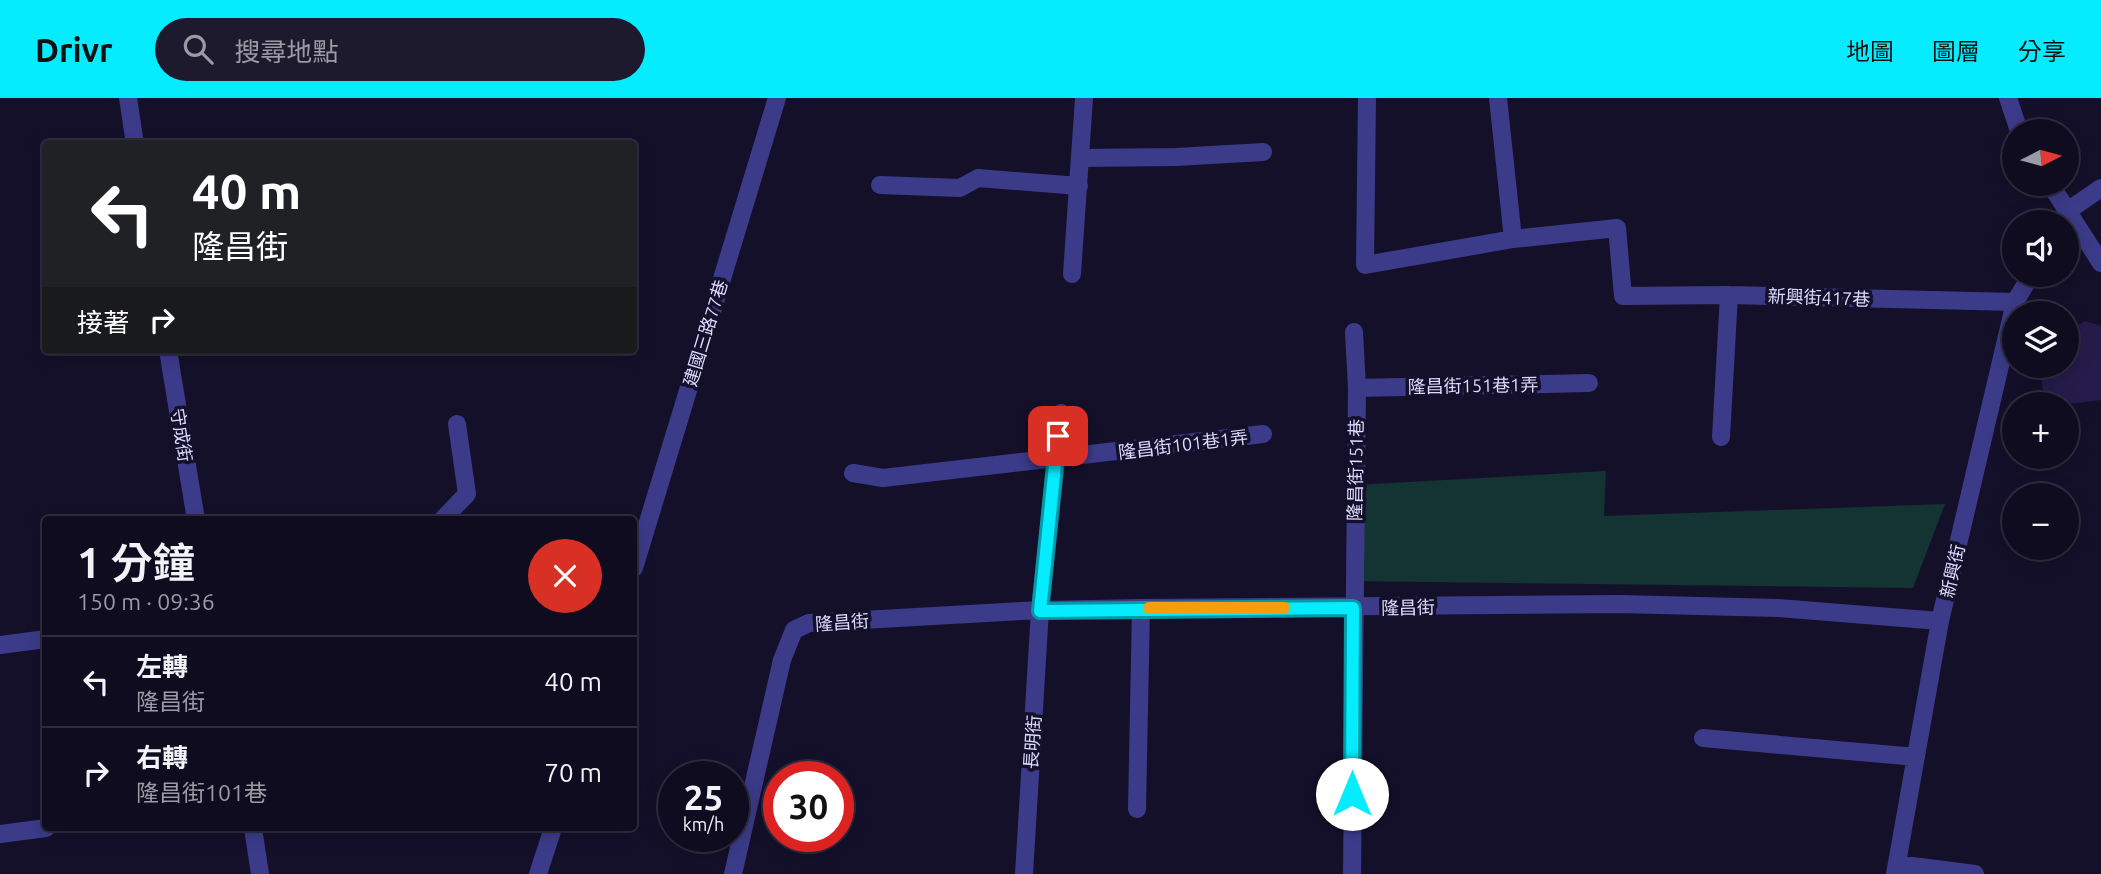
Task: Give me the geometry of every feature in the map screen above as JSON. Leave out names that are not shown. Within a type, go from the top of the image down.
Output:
[{"type":"street","points":[[128,98],[134,140]]},
{"type":"street","name":"建國三路77巷","points":[[637,558],[776,98]]},
{"type":"street","points":[[1072,274],[1084,98]]},
{"type":"street","points":[[1367,98],[1365,265],[1513,239],[1497,98]]},
{"type":"street","points":[[2008,98],[2015,119]]},
{"type":"street","points":[[1081,158],[1176,157],[1263,152]]},
{"type":"street","points":[[880,185],[960,188],[978,178],[1079,186]]},
{"type":"street","points":[[2073,210],[2101,188]]},
{"type":"street","name":"新興街417巷","points":[[1513,239],[1617,228],[1623,296],[1729,295],[2002,302]]},
{"type":"street","points":[[2079,236],[2101,263]]},
{"type":"street","points":[[1721,437],[1729,295]]},
{"type":"street","name":"隆昌街151巷","points":[[1352,874],[1357,388],[1354,332]]},
{"type":"street","name":"守成街","points":[[169,354],[195,516]]},
{"type":"street","name":"新興街","points":[[1896,869],[1940,621],[2002,357]]},
{"type":"street","name":"隆昌街151巷1弄","points":[[1357,388],[1589,383]]},
{"type":"street","name":"長明街","points":[[1024,874],[1040,611],[1061,413]]},
{"type":"street","points":[[446,516],[467,494],[457,424]]},
{"type":"street","name":"隆昌街101巷1弄","points":[[853,473],[883,478],[1263,434]]},
{"type":"street","name":"隆昌街","points":[[733,874],[782,660],[794,630],[809,623],[1142,608],[1620,604],[1777,608],[1940,621]]},
{"type":"street","points":[[1137,809],[1142,608]]},
{"type":"street","points":[[0,645],[42,640]]},
{"type":"street","points":[[1703,738],[1916,757]]},
{"type":"street","points":[[0,834],[42,829]]},
{"type":"street","points":[[253,831],[260,874]]},
{"type":"street","points":[[538,874],[552,831]]},
{"type":"street","points":[[1896,869],[1975,874]]},
{"type":"green space","points":[[1606,471],[1604,516],[1945,504],[1913,588],[1349,581],[1353,485]]},
{"type":"building","points":[[2085,321],[2101,326],[2101,400],[2079,403],[2079,392],[2043,392],[2042,378],[2079,378],[2079,325]]},
{"type":"slow traffic","points":[[1149,608],[1284,608]]},
{"type":"route","points":[[1058,436],[1040,611],[1353,608],[1352,794]]}]
